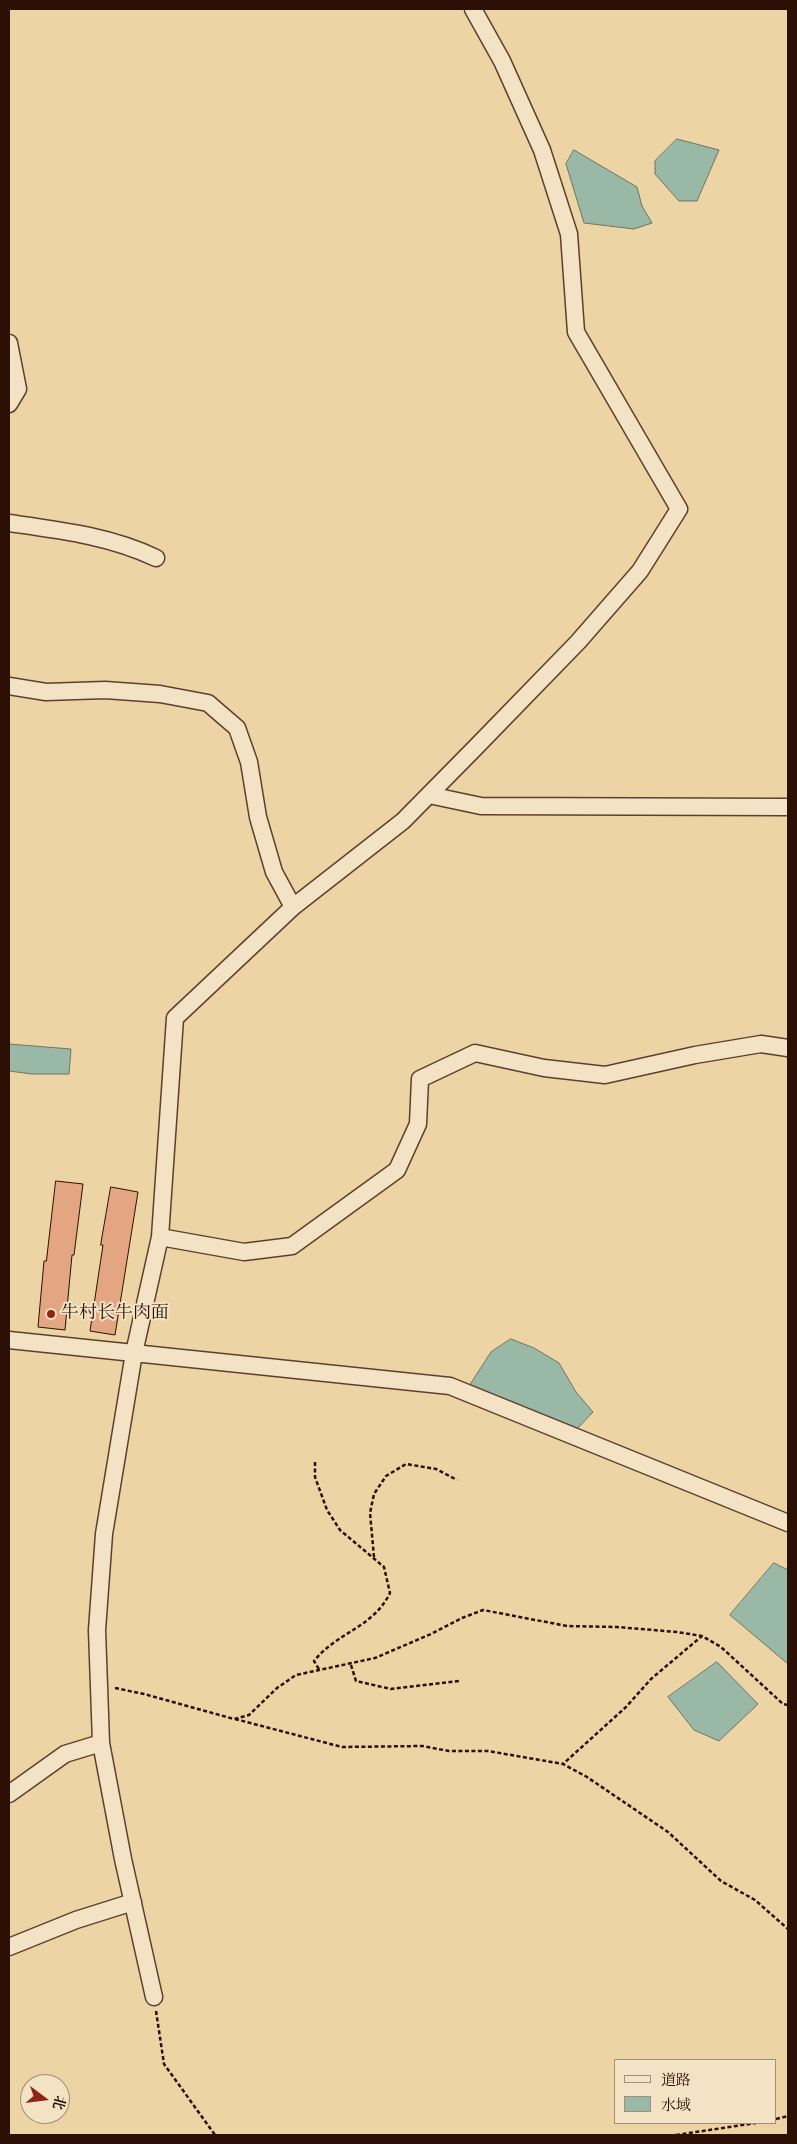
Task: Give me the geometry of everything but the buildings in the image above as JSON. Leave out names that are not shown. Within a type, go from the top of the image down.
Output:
[{"type":"street","points":[[154,1997],[101,1743],[97,1630],[104,1534],[134,1353],[160,1237],[175,1018],[293,907],[404,821],[578,642],[640,571],[679,509],[576,332],[569,234],[542,150],[502,60],[473,9]]},
{"type":"street","points":[[9,343],[18,388],[9,404]]},
{"type":"street","points":[[9,523],[60,530],[129,545],[156,558]]},
{"type":"street","points":[[9,686],[46,692],[105,690],[160,694],[208,703],[237,728],[249,762],[258,817],[274,872],[293,907]]},
{"type":"street","points":[[429,795],[481,806],[788,808]]},
{"type":"street","points":[[160,1237],[244,1252],[292,1246],[397,1170],[418,1124],[420,1079],[475,1053],[544,1068],[605,1075],[695,1055],[761,1044],[788,1048]]},
{"type":"street","points":[[9,1340],[450,1386],[788,1523]]},
{"type":"street","points":[[9,1794],[65,1754],[101,1743]]},
{"type":"street","points":[[9,1947],[76,1920],[133,1902]]},
{"type":"path","points":[[315,1462],[315,1477],[327,1510],[340,1530],[384,1567],[390,1593],[385,1604],[376,1615],[323,1649],[314,1661],[320,1671]]},
{"type":"path","points":[[374,1557],[370,1514],[374,1494],[386,1476],[406,1464],[436,1469],[457,1480]]},
{"type":"path","points":[[234,1719],[249,1715],[277,1688],[296,1675],[351,1665],[375,1658],[483,1610],[566,1626],[617,1627],[702,1636],[721,1647],[776,1698],[783,1704],[788,1705]]},
{"type":"path","points":[[563,1764],[626,1707],[652,1679],[702,1636]]},
{"type":"path","points":[[351,1665],[356,1681],[391,1689],[459,1681]]},
{"type":"path","points":[[99,1686],[144,1694],[342,1747],[422,1746],[449,1751],[488,1751],[563,1764],[587,1776],[668,1832],[721,1881],[755,1900],[788,1928]]},
{"type":"path","points":[[781,1921],[788,1924]]},
{"type":"path","points":[[154,1997],[164,2064],[214,2135]]},
{"type":"path","points":[[676,2135],[749,2124]]},
{"type":"water","points":[[677,139],[719,150],[697,201],[679,201],[655,174],[655,161]]},
{"type":"water","points":[[574,150],[637,187],[642,206],[652,223],[634,229],[584,223],[566,164]]},
{"type":"water","points":[[9,1044],[71,1049],[69,1074],[32,1074],[9,1071]]},
{"type":"water","points":[[511,1339],[534,1348],[559,1363],[576,1392],[593,1412],[575,1431],[469,1386],[491,1352]]},
{"type":"water","points":[[774,1563],[788,1570],[788,1664],[730,1615]]},
{"type":"water","points":[[717,1662],[758,1704],[719,1741],[694,1730],[668,1697]]},
{"type":"place","name":"牛村长牛肉面","points":[[51,1314]]}]
